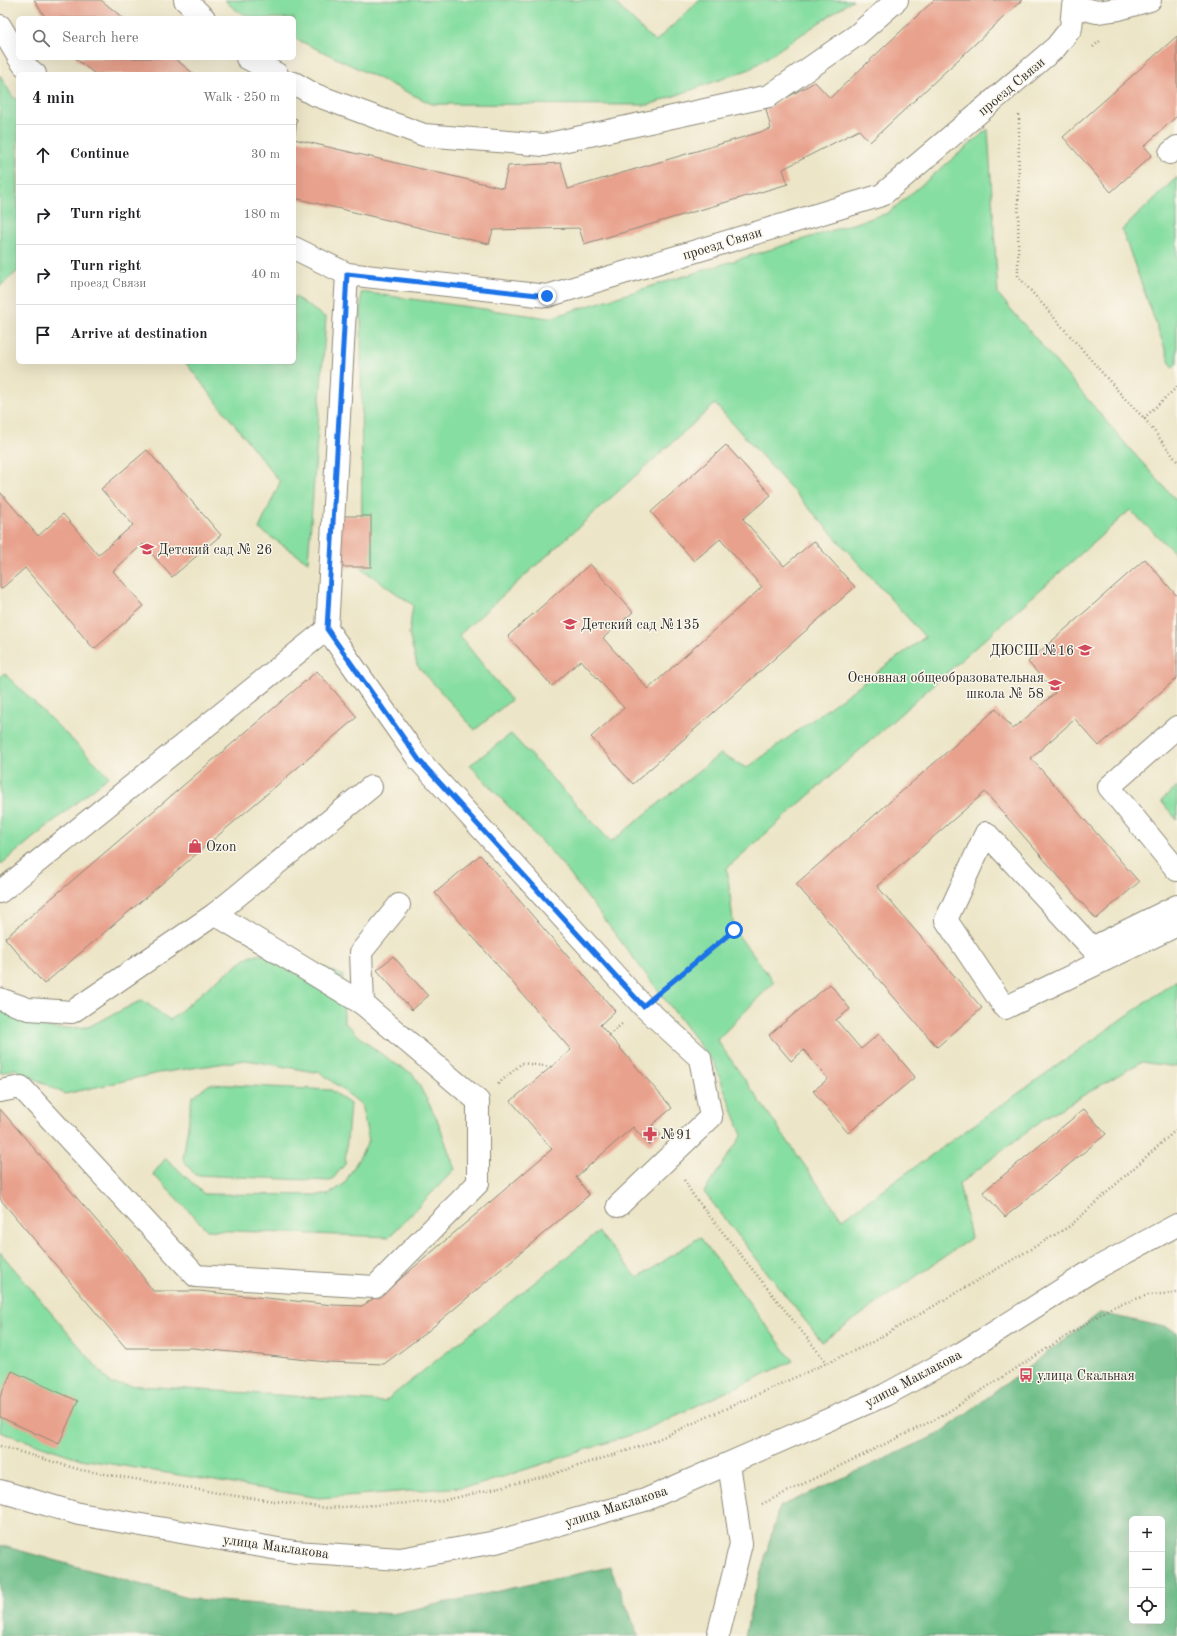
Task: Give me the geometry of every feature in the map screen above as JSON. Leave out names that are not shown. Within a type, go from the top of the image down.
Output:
[{"type":"street","points":[[185,0],[202,16]]},
{"type":"street","points":[[296,85],[313,94],[424,135],[544,146],[769,96],[857,35],[897,0]]},
{"type":"street","name":"проезд Связи","points":[[296,249],[347,274],[547,296],[882,195],[1056,47],[1071,28],[1070,3],[1097,12],[1119,9],[1150,0]]},
{"type":"street","points":[[0,26],[16,52]]},
{"type":"street","points":[[21,60],[24,65],[33,72]]},
{"type":"street","points":[[251,60],[273,72]]},
{"type":"street","points":[[347,274],[327,629],[419,760],[643,1006],[700,1058],[711,1117],[618,1206]]},
{"type":"street","points":[[0,892],[327,629]]},
{"type":"street","points":[[1177,727],[1109,787],[1177,870]]},
{"type":"street","points":[[0,999],[28,1009],[72,1012],[215,914],[371,786]]},
{"type":"street","points":[[1177,906],[1092,948],[986,833],[946,920],[1005,1008],[1177,926]]},
{"type":"street","points":[[363,1004],[361,952],[399,905]]},
{"type":"street","points":[[0,1091],[20,1087],[196,1276],[375,1287],[478,1183],[478,1101],[363,1004],[215,914]]},
{"type":"street","name":"улица Маклакова","points":[[0,1491],[79,1514],[295,1552],[400,1558],[496,1542],[645,1500],[885,1395],[962,1353],[1093,1270],[1177,1225]]},
{"type":"street","points":[[718,1636],[741,1544],[728,1464]]},
{"type":"path","points":[[1089,50],[1107,35]]},
{"type":"path","points":[[1019,113],[1018,276],[1125,399],[1144,418],[1177,461]]},
{"type":"path","points":[[1144,418],[1177,387]]},
{"type":"path","points":[[643,1006],[734,930]]},
{"type":"path","points":[[478,1101],[522,1063],[551,1068]]},
{"type":"path","points":[[0,1446],[81,1470],[236,1496],[327,1508],[442,1502],[546,1476],[645,1445],[869,1344],[1070,1226],[1177,1129]]},
{"type":"path","points":[[692,1195],[827,1363]]},
{"type":"path","points":[[761,1504],[940,1417],[1112,1307],[1148,1295],[1177,1294]]},
{"type":"green space","points":[[225,0],[612,0],[655,42],[700,0],[853,0],[750,69],[649,105],[432,104],[296,39],[296,16],[248,16],[240,13]]},
{"type":"green space","points":[[0,75],[12,96],[16,99],[16,273],[0,286]]},
{"type":"green space","points":[[988,129],[998,294],[1129,448],[1177,501],[1177,555],[1130,510],[727,868],[734,930],[774,982],[717,1040],[842,1219],[1177,980],[1177,1067],[1141,1062],[1046,1117],[959,1184],[971,1238],[822,1342],[704,1192],[742,1135],[715,1065],[561,863],[470,765],[511,734],[611,842],[720,754],[747,768],[925,637],[715,404],[459,635],[511,700],[475,730],[417,665],[409,634],[413,605],[362,569],[361,292],[549,318],[888,213]]},
{"type":"green space","points":[[1177,177],[1177,363],[1172,368],[1122,230]]},
{"type":"green space","points":[[296,297],[326,318],[308,562],[259,529],[280,482],[187,364],[296,364]]},
{"type":"green space","points":[[4,673],[109,776],[0,865],[0,677]]},
{"type":"green space","points":[[1177,787],[1177,820],[1161,801]]},
{"type":"green space","points":[[251,955],[296,955],[343,976],[344,1022],[369,1045],[394,1063],[413,1074],[437,1119],[455,1169],[389,1237],[207,1230],[153,1174],[166,1158],[204,1194],[328,1195],[344,1184],[369,1141],[361,1104],[321,1073],[246,1060],[159,1073],[65,1094],[15,1069],[0,1073],[0,1009],[19,1014],[55,1029],[88,1027],[142,1000],[170,1020],[213,983]]},
{"type":"green space","points":[[210,1084],[331,1090],[350,1104],[345,1164],[331,1181],[195,1175],[183,1159],[192,1097]]},
{"type":"green space","points":[[598,1232],[638,1278],[700,1237],[793,1361],[640,1432],[475,1486],[319,1498],[81,1459],[0,1432],[0,1252],[111,1384],[384,1402]]},
{"type":"green space","points":[[1100,1313],[1165,1327],[1177,1332],[1177,1636],[745,1636],[751,1608],[779,1507],[939,1434]]},
{"type":"green space","points":[[0,1545],[192,1599],[392,1614],[610,1567],[639,1636],[0,1636]]},
{"type":"building","points":[[34,0],[101,0],[121,16],[45,16]]},
{"type":"building","points":[[934,0],[1022,0],[870,142],[859,130],[783,169],[788,184],[584,244],[579,228],[493,230],[489,244],[296,198],[296,139],[503,188],[508,166],[561,163],[568,189],[771,129],[766,109],[815,82],[830,98]]},
{"type":"building","points":[[1177,36],[1177,116],[1144,146],[1152,155],[1111,192],[1063,137]]},
{"type":"building","points":[[78,60],[176,60],[192,72],[92,72]]},
{"type":"building","name":"Детский сад №135","points":[[726,445],[771,495],[743,519],[784,566],[814,541],[855,587],[633,784],[591,737],[624,708],[581,660],[552,686],[508,636],[590,564],[633,612],[603,638],[648,689],[762,587],[720,539],[694,561],[651,512]]},
{"type":"building","points":[[147,450],[221,535],[172,577],[143,544],[113,571],[144,606],[94,649],[25,568],[1,589],[0,492],[38,536],[63,514],[98,555],[133,525],[101,489]]},
{"type":"building","points":[[336,516],[371,516],[371,567],[336,567]]},
{"type":"building","points":[[1145,559],[1177,596],[1177,678],[1099,746],[1075,719],[1031,758],[1139,882],[1096,919],[985,792],[877,886],[982,1008],[937,1047],[796,884],[996,709],[1013,729],[1055,693],[1028,662]]},
{"type":"building","points":[[317,671],[357,717],[44,984],[5,938]]},
{"type":"building","points":[[480,855],[615,1011],[600,1025],[672,1108],[652,1125],[661,1135],[649,1145],[633,1127],[576,1177],[589,1195],[428,1331],[384,1364],[327,1362],[193,1348],[126,1348],[0,1199],[0,1109],[128,1257],[153,1291],[199,1291],[333,1305],[362,1306],[391,1287],[552,1149],[511,1101],[571,1050],[435,893]]},
{"type":"building","points":[[393,956],[428,996],[412,1010],[377,970]]},
{"type":"building","points":[[830,984],[850,1009],[836,1020],[861,1049],[879,1034],[915,1077],[848,1133],[813,1091],[828,1079],[804,1050],[791,1061],[769,1035]]},
{"type":"building","points":[[1084,1109],[1106,1134],[1005,1217],[983,1192]]},
{"type":"building","points":[[12,1371],[78,1401],[59,1444],[0,1417],[0,1397]]},
{"type":"place","name":"Детский сад № 26","points":[[147,549]]},
{"type":"place","name":"Детский сад №135","points":[[570,624]]},
{"type":"place","name":"ДЮСШ №16","points":[[1085,650]]},
{"type":"place","name":"Основная общеобразовательная школа № 58","points":[[1055,685]]},
{"type":"place","name":"Ozon","points":[[195,846]]},
{"type":"place","name":"№91","points":[[650,1134]]},
{"type":"place","name":"улица Скальная","points":[[1026,1375]]},
{"type":"route","points":[[547,296],[347,274],[327,629],[419,760],[643,1006],[734,930]]}]
